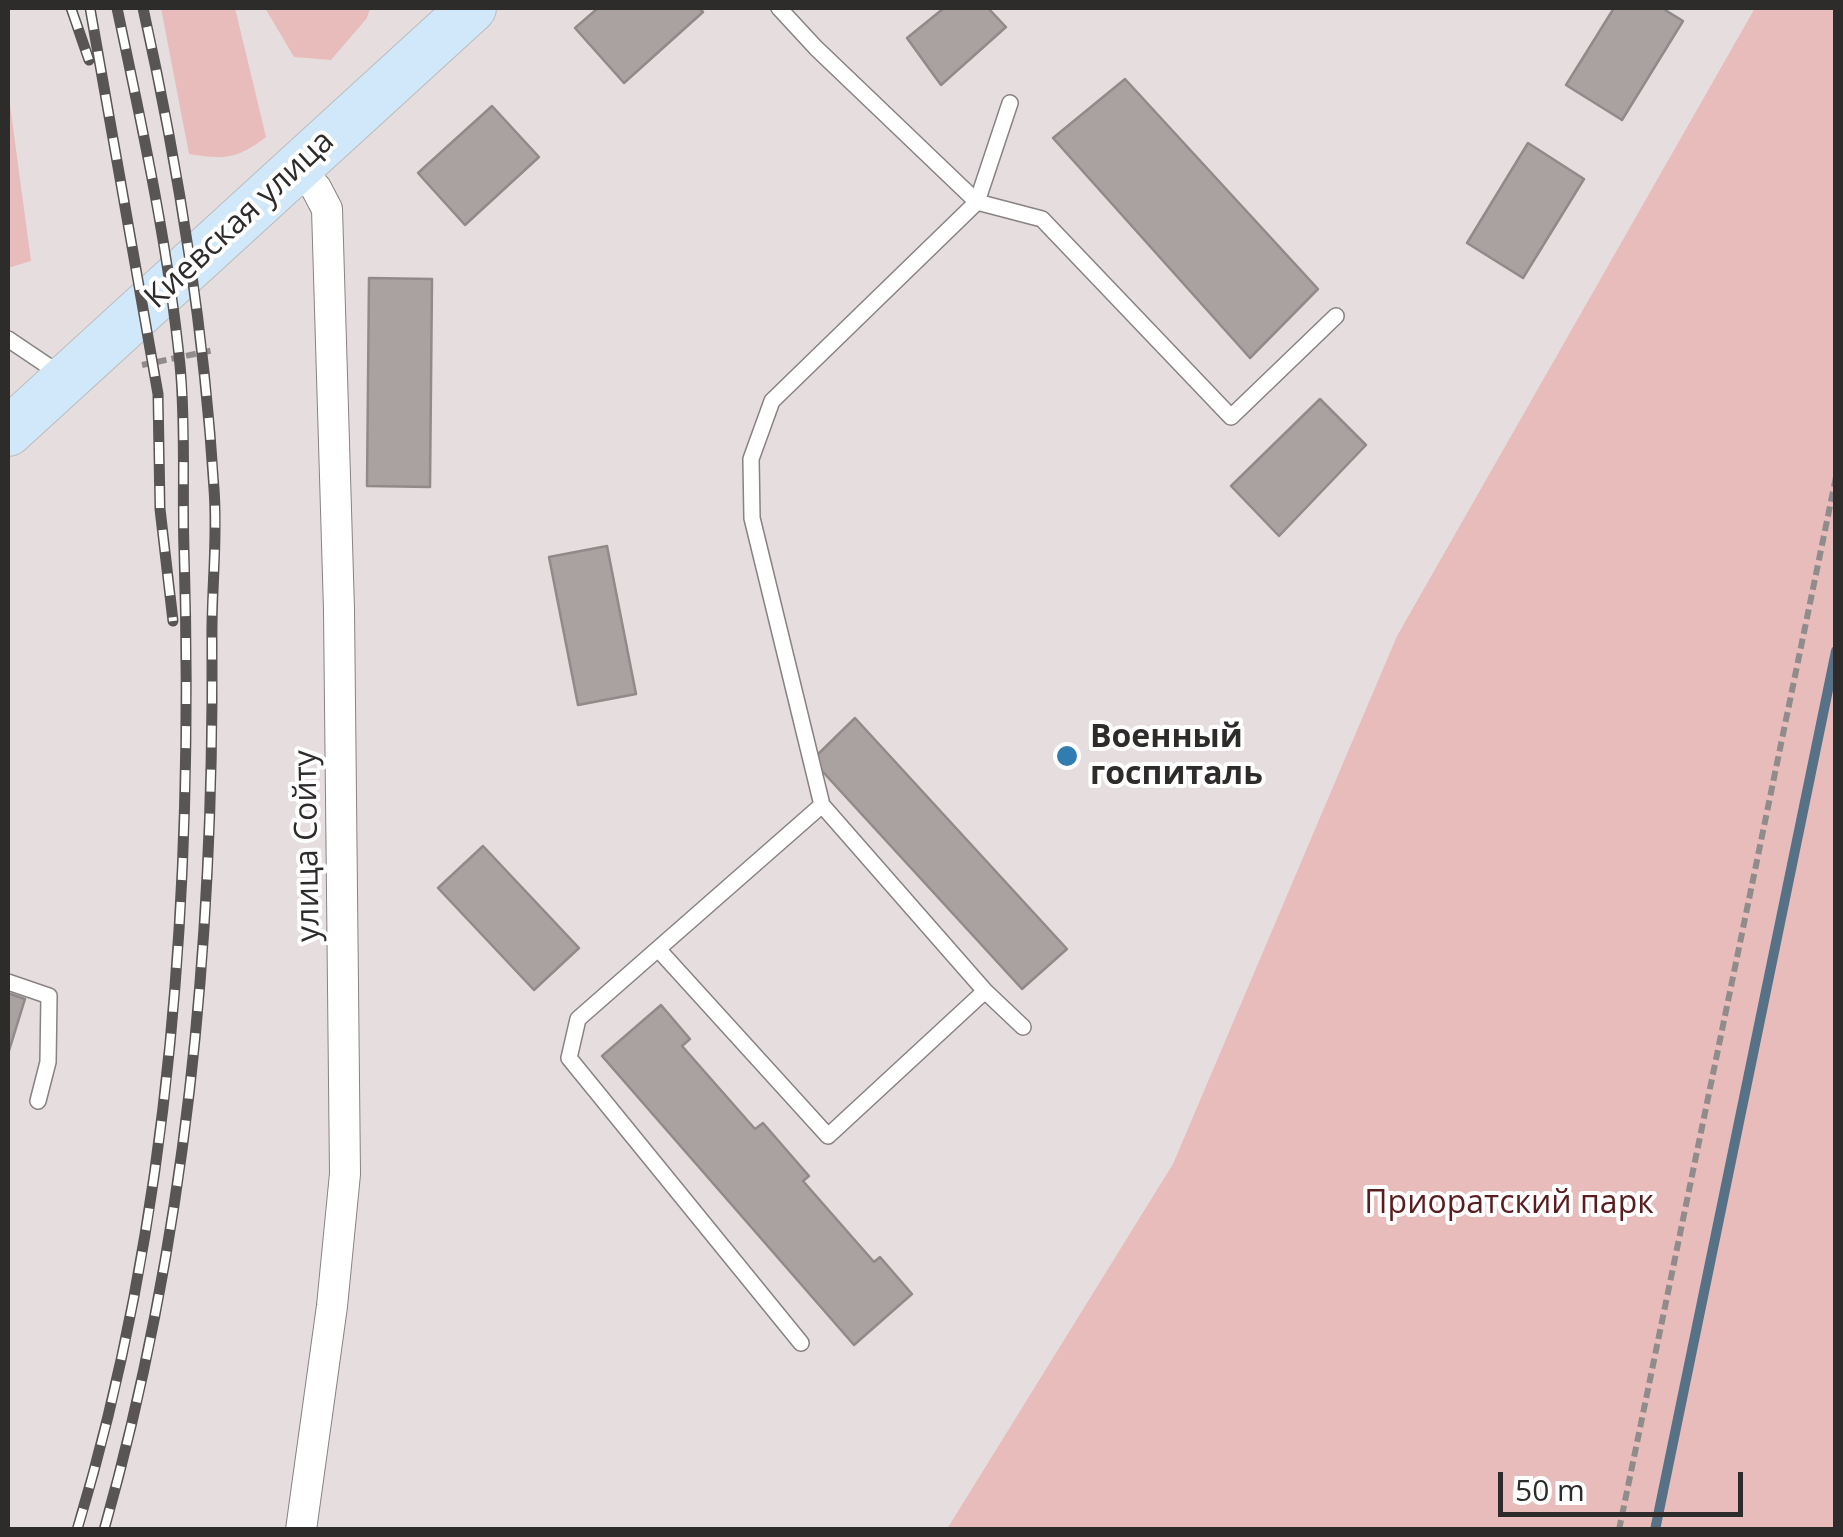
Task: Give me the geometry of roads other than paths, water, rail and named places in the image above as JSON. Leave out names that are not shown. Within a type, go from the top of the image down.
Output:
[{"type":"main road","name":"Киевская улица","points":[[8,432],[472,8]]},
{"type":"street","name":"улица Сойту","points":[[297,168],[316,188],[326,209],[345,944],[345,1174],[332,1306],[301,1530]]},
{"type":"lane","points":[[779,8],[977,202],[1042,219],[1231,417],[1336,316]]},
{"type":"lane","points":[[1010,103],[977,202],[772,402],[751,459],[752,518],[822,805],[985,991],[1023,1027]]},
{"type":"lane","points":[[8,339],[66,379]]},
{"type":"lane","points":[[801,1343],[568,1058],[578,1019],[822,805]]},
{"type":"lane","points":[[658,949],[828,1136],[985,991]]},
{"type":"lane","points":[[8,982],[49,996],[48,1062],[38,1101]]},
{"type":"waterway","points":[[1655,1530],[1836,651]]},
{"type":"railway","points":[[71,8],[89,60]]},
{"type":"railway","points":[[90,8],[158,394],[160,509],[173,621]]},
{"type":"railway","points":[[77,1530],[109,1411],[135,1290],[155,1168],[180,921],[185,796],[180,365],[161,230],[117,8]]},
{"type":"railway","points":[[104,1530],[156,1311],[175,1201],[200,979],[211,755],[215,527],[210,429],[188,247],[143,8]]},
{"type":"place","name":"Военный госпиталь","points":[[1067,756]]},
{"type":"park label","name":"Приоратский парк","points":[[1509,1204]]}]
